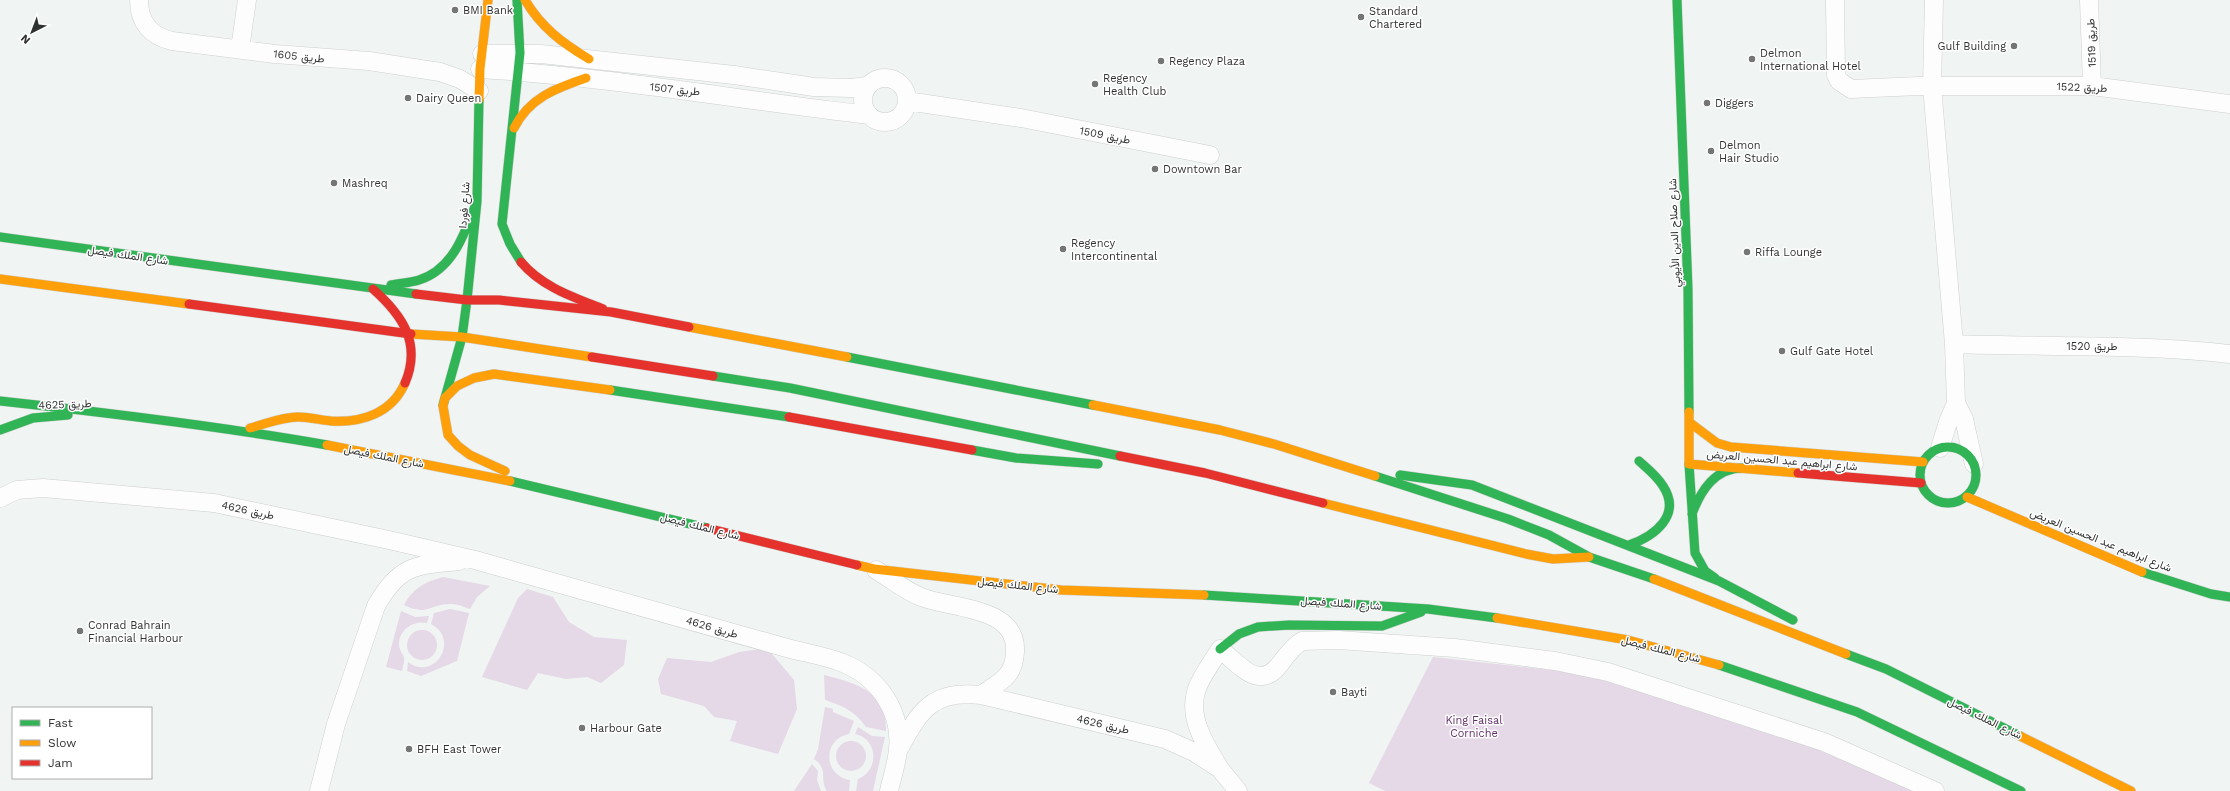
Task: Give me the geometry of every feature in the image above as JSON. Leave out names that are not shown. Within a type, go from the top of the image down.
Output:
[{"type":"main road","name":"شارع فوردا","points":[[442,408],[462,337],[467,300],[477,201],[481,62],[488,0]]},
{"type":"main road","points":[[517,0],[520,53],[519,71],[503,202],[502,224],[518,259],[528,271],[547,285],[611,312]]},
{"type":"main road","points":[[525,0],[536,20],[556,40],[589,59]]},
{"type":"main road","name":"شارع صلاح الدين الأيوبي","points":[[1677,0],[1688,282],[1689,464],[1691,516],[1697,557],[1705,571],[1719,581]]},
{"type":"main road","points":[[512,132],[519,115],[528,105],[565,84],[586,78]]},
{"type":"main road","points":[[373,289],[421,280],[446,264],[457,251],[477,201]]},
{"type":"main road","name":"شارع الملك فيصل","points":[[0,237],[373,289],[467,300],[499,300],[611,312],[922,371],[1220,430],[1274,444],[1365,472],[1514,522],[1549,535],[1589,557],[1652,578],[1886,669],[2131,791]]},
{"type":"main road","name":"شارع الملك فيصل","points":[[0,279],[409,334],[462,337],[790,388],[1010,435],[1205,473],[1526,554],[1553,559],[1589,557]]},
{"type":"main road","points":[[242,430],[297,417],[337,421],[369,418],[386,409],[399,397],[408,378],[410,358],[409,334],[394,308],[373,289]]},
{"type":"main road","points":[[559,491],[493,467],[467,454],[452,440],[445,427],[442,408],[447,396],[456,386],[469,379],[492,374],[744,409],[1016,458],[1205,473]]},
{"type":"main road","name":"شارع الملك فيصل","points":[[0,401],[133,415],[242,430],[415,461],[559,491],[874,569],[1061,590],[1219,595],[1428,609],[1536,623],[1628,640],[1732,668],[1857,712],[2021,791]]},
{"type":"main road","name":"طريق 4625","points":[[0,430],[13,423],[42,415],[133,415]]},
{"type":"main road","name":"شارع ابراهيم عبد الحسين العريض","points":[[1689,422],[1717,443],[1731,447],[1924,462]]},
{"type":"main road","points":[[1940,448],[1956,448],[1970,457],[1974,464],[1976,471],[1975,485],[1966,497],[1960,501],[1944,503],[1930,496],[1921,483],[1920,476],[1924,462],[1934,451],[1940,448]]},
{"type":"main road","points":[[1629,545],[1645,541],[1656,533],[1670,513],[1669,498],[1664,487],[1639,461]]},
{"type":"main road","name":"شارع ابراهيم عبد الحسين العريض","points":[[1689,464],[1921,483]]},
{"type":"main road","points":[[1691,516],[1699,498],[1714,479],[1726,470],[1743,468]]},
{"type":"main road","points":[[1365,472],[1432,478],[1472,485],[1719,581],[1804,626]]},
{"type":"main road","name":"شارع ابراهيم عبد الحسين العريض","points":[[1966,497],[2151,576],[2211,594],[2230,597]]},
{"type":"main road","points":[[1220,649],[1239,634],[1258,627],[1288,625],[1382,626],[1428,609]]},
{"type":"main road","points":[[1817,633],[1886,669]]},
{"type":"street","name":"طريق 1605","points":[[138,0],[140,17],[150,31],[158,38],[240,49],[368,62],[440,72],[460,79],[480,91]]},
{"type":"street","points":[[240,49],[247,0]]},
{"type":"street","name":"طريق 1522","points":[[1835,0],[1835,67],[1839,81],[1851,89],[1932,86],[2092,86],[2230,104]]},
{"type":"street","points":[[1934,0],[1932,86],[1954,344],[1956,403],[1964,419],[1974,464]]},
{"type":"street","name":"طريق 1519","points":[[2089,0],[2092,86]]},
{"type":"street","name":"طريق 1507","points":[[481,62],[520,53],[734,75],[814,87],[851,88],[867,86]]},
{"type":"street","name":"طريق 1507","points":[[481,62],[519,71],[687,90],[816,110],[869,115]]},
{"type":"street","points":[[878,78],[891,78],[902,85],[907,99],[904,111],[895,120],[881,122],[869,115],[863,104],[862,98],[867,86],[878,78]]},
{"type":"street","name":"طريق 1509","points":[[907,99],[1000,114],[1210,155]]},
{"type":"street","name":"طريق 1520","points":[[1954,344],[2116,346],[2230,354]]},
{"type":"street","points":[[1940,448],[1956,403]]},
{"type":"street","name":"طريق 4626","points":[[0,498],[8,489],[57,488],[214,503],[475,560],[844,663],[864,675],[875,684],[891,707],[897,723],[898,750],[888,791]]},
{"type":"street","name":"طريق 4626","points":[[319,791],[336,724],[376,606],[384,592],[401,573],[422,564],[475,560]]},
{"type":"street","points":[[874,569],[921,597],[994,616],[1011,630],[1016,646],[1014,665],[1004,680],[981,695]]},
{"type":"street","points":[[1220,649],[1253,675],[1264,677],[1273,673],[1286,656],[1302,641],[1338,640],[1455,648],[1532,658],[1608,672],[1824,742],[1935,791]]},
{"type":"street","name":"طريق 4626","points":[[1220,649],[1196,692],[1195,705],[1198,729],[1220,769],[1238,791]]},
{"type":"street","name":"طريق 4626","points":[[898,750],[918,715],[934,701],[951,695],[981,695],[1165,739],[1194,752],[1220,769]]},
{"type":"green space","points":[[443,577],[490,586],[477,597],[470,609],[454,604],[445,604],[429,609],[419,610],[404,605],[411,594],[420,586]]},
{"type":"green space","points":[[527,589],[553,597],[569,622],[594,637],[627,640],[624,665],[601,683],[587,677],[566,679],[538,673],[527,690],[482,677],[518,598]]},
{"type":"green space","points":[[450,609],[469,613],[457,661],[421,676],[407,671],[408,662],[418,667],[427,667],[435,663],[440,656],[444,648],[444,640],[440,631],[431,624],[434,613]]},
{"type":"green space","points":[[401,611],[415,617],[429,616],[427,623],[417,623],[407,627],[401,635],[399,646],[404,657],[402,671],[386,667]]},
{"type":"green space","points":[[422,630],[433,634],[437,645],[433,656],[422,660],[411,656],[407,645],[411,634]]},
{"type":"green space","points":[[767,648],[794,680],[797,709],[778,754],[730,741],[737,721],[714,717],[704,706],[661,694],[658,679],[667,658],[711,662],[739,652]]},
{"type":"green space","name":"King Faisal Corniche","points":[[1433,657],[1589,674],[1725,712],[1919,791],[1385,791],[1369,783]]},
{"type":"green space","points":[[824,675],[858,686],[875,698],[881,706],[885,717],[886,731],[866,727],[853,713],[837,704],[825,700]]},
{"type":"green space","points":[[825,707],[833,709],[833,712],[854,721],[849,734],[840,737],[834,743],[830,750],[829,757],[835,772],[841,777],[850,780],[849,791],[827,791],[824,782],[823,770],[819,763],[814,759],[818,749]]},
{"type":"green space","points":[[858,727],[872,736],[885,737],[873,791],[856,791],[858,779],[865,775],[873,763],[872,748],[869,742],[863,737],[855,734]]},
{"type":"green space","points":[[851,741],[862,745],[866,756],[862,767],[851,771],[840,767],[836,756],[840,745]]},
{"type":"green space","points":[[812,764],[818,771],[817,780],[821,791],[794,791]]},
{"type":"traffic: fast","points":[[517,0],[520,53],[502,224],[510,244],[521,262]]},
{"type":"traffic: fast","points":[[1677,0],[1688,290],[1689,412]]},
{"type":"traffic: fast","points":[[443,405],[462,337],[467,300],[477,201],[479,99]]},
{"type":"traffic: fast","points":[[391,285],[419,280],[431,275],[441,267],[457,248],[463,237],[477,201]]},
{"type":"traffic: fast","points":[[0,237],[416,294]]},
{"type":"traffic: fast","points":[[847,357],[1093,405]]},
{"type":"traffic: fast","points":[[713,376],[790,388],[1120,456]]},
{"type":"traffic: fast","points":[[610,390],[789,417]]},
{"type":"traffic: fast","points":[[0,401],[164,420],[327,445]]},
{"type":"traffic: fast","points":[[0,430],[33,418],[68,415]]},
{"type":"traffic: fast","points":[[1948,447],[1959,449],[1968,455],[1974,464],[1976,475],[1974,486],[1968,495],[1959,501],[1948,503],[1937,501],[1928,495],[1922,486],[1920,475],[1922,464],[1928,455],[1937,449],[1948,447]]},
{"type":"traffic: fast","points":[[972,450],[1016,458],[1098,464]]},
{"type":"traffic: fast","points":[[1629,545],[1639,541],[1656,530],[1663,523],[1669,506],[1668,496],[1661,482],[1639,461]]},
{"type":"traffic: fast","points":[[1689,464],[1695,553],[1705,571],[1715,578]]},
{"type":"traffic: fast","points":[[1692,514],[1700,497],[1710,482],[1724,472],[1743,468]]},
{"type":"traffic: fast","points":[[1400,475],[1472,485],[1719,581],[1793,620]]},
{"type":"traffic: fast","points":[[1375,476],[1508,519],[1549,535],[1589,557],[1654,579]]},
{"type":"traffic: fast","points":[[510,481],[707,528]]},
{"type":"traffic: fast","points":[[2142,572],[2211,594],[2230,597]]},
{"type":"traffic: fast","points":[[1204,595],[1428,609],[1497,618]]},
{"type":"traffic: fast","points":[[1220,649],[1239,634],[1258,627],[1289,625],[1382,626],[1421,612]]},
{"type":"traffic: fast","points":[[1846,654],[1886,669],[2020,736]]},
{"type":"traffic: fast","points":[[1719,665],[1857,712],[2021,791]]},
{"type":"traffic: slow","points":[[479,99],[480,69],[488,0]]},
{"type":"traffic: slow","points":[[525,0],[531,10],[553,34],[589,59]]},
{"type":"traffic: slow","points":[[514,128],[527,109],[535,102],[554,90],[586,78]]},
{"type":"traffic: slow","points":[[0,279],[189,304]]},
{"type":"traffic: slow","points":[[689,327],[847,357]]},
{"type":"traffic: slow","points":[[411,334],[462,337],[592,357]]},
{"type":"traffic: slow","points":[[505,471],[470,455],[458,446],[448,435],[443,406],[445,398],[457,386],[474,378],[494,374],[610,390]]},
{"type":"traffic: slow","points":[[250,428],[292,417],[331,421],[365,418],[384,409],[392,402],[405,383]]},
{"type":"traffic: slow","points":[[1093,405],[1220,430],[1274,444],[1375,476]]},
{"type":"traffic: slow","points":[[1689,412],[1689,464],[1798,473]]},
{"type":"traffic: slow","points":[[1689,422],[1717,443],[1731,447],[1923,462]]},
{"type":"traffic: slow","points":[[327,445],[510,481]]},
{"type":"traffic: slow","points":[[1967,497],[2142,572]]},
{"type":"traffic: slow","points":[[1323,503],[1526,554],[1553,559],[1589,557]]},
{"type":"traffic: slow","points":[[857,565],[874,569],[1061,590],[1204,595]]},
{"type":"traffic: slow","points":[[1654,579],[1846,654]]},
{"type":"traffic: slow","points":[[1497,618],[1628,640],[1719,665]]},
{"type":"traffic: slow","points":[[2020,736],[2131,791]]},
{"type":"traffic: jam","points":[[521,262],[529,271],[548,285],[603,309]]},
{"type":"traffic: jam","points":[[373,289],[393,309],[406,331],[410,343],[411,355],[410,369],[405,383]]},
{"type":"traffic: jam","points":[[416,294],[467,300],[499,300],[611,312],[689,327]]},
{"type":"traffic: jam","points":[[189,304],[411,334]]},
{"type":"traffic: jam","points":[[592,357],[713,376]]},
{"type":"traffic: jam","points":[[789,417],[972,450]]},
{"type":"traffic: jam","points":[[1120,456],[1205,473],[1323,503]]},
{"type":"traffic: jam","points":[[1798,473],[1921,483]]},
{"type":"traffic: jam","points":[[707,528],[857,565]]},
{"type":"place","name":"BMI Bank","points":[[455,10]]},
{"type":"place","name":"Standard Chartered","points":[[1361,17]]},
{"type":"place","name":"Gulf Building","points":[[2014,46]]},
{"type":"place","name":"Delmon International Hotel","points":[[1752,59]]},
{"type":"place","name":"Regency Plaza","points":[[1161,61]]},
{"type":"place","name":"Regency Health Club","points":[[1095,84]]},
{"type":"place","name":"Dairy Queen","points":[[408,98]]},
{"type":"place","name":"Diggers","points":[[1707,103]]},
{"type":"place","name":"Delmon Hair Studio","points":[[1711,151]]},
{"type":"place","name":"Downtown Bar","points":[[1155,169]]},
{"type":"place","name":"Mashreq","points":[[334,183]]},
{"type":"place","name":"Regency Intercontinental","points":[[1063,249]]},
{"type":"place","name":"Riffa Lounge","points":[[1747,252]]},
{"type":"place","name":"Gulf Gate Hotel","points":[[1782,351]]},
{"type":"place","name":"Conrad Bahrain Financial Harbour","points":[[80,631]]},
{"type":"place","name":"Bayti","points":[[1333,692]]},
{"type":"place","name":"Harbour Gate","points":[[582,728]]},
{"type":"place","name":"BFH East Tower","points":[[409,749]]}]
